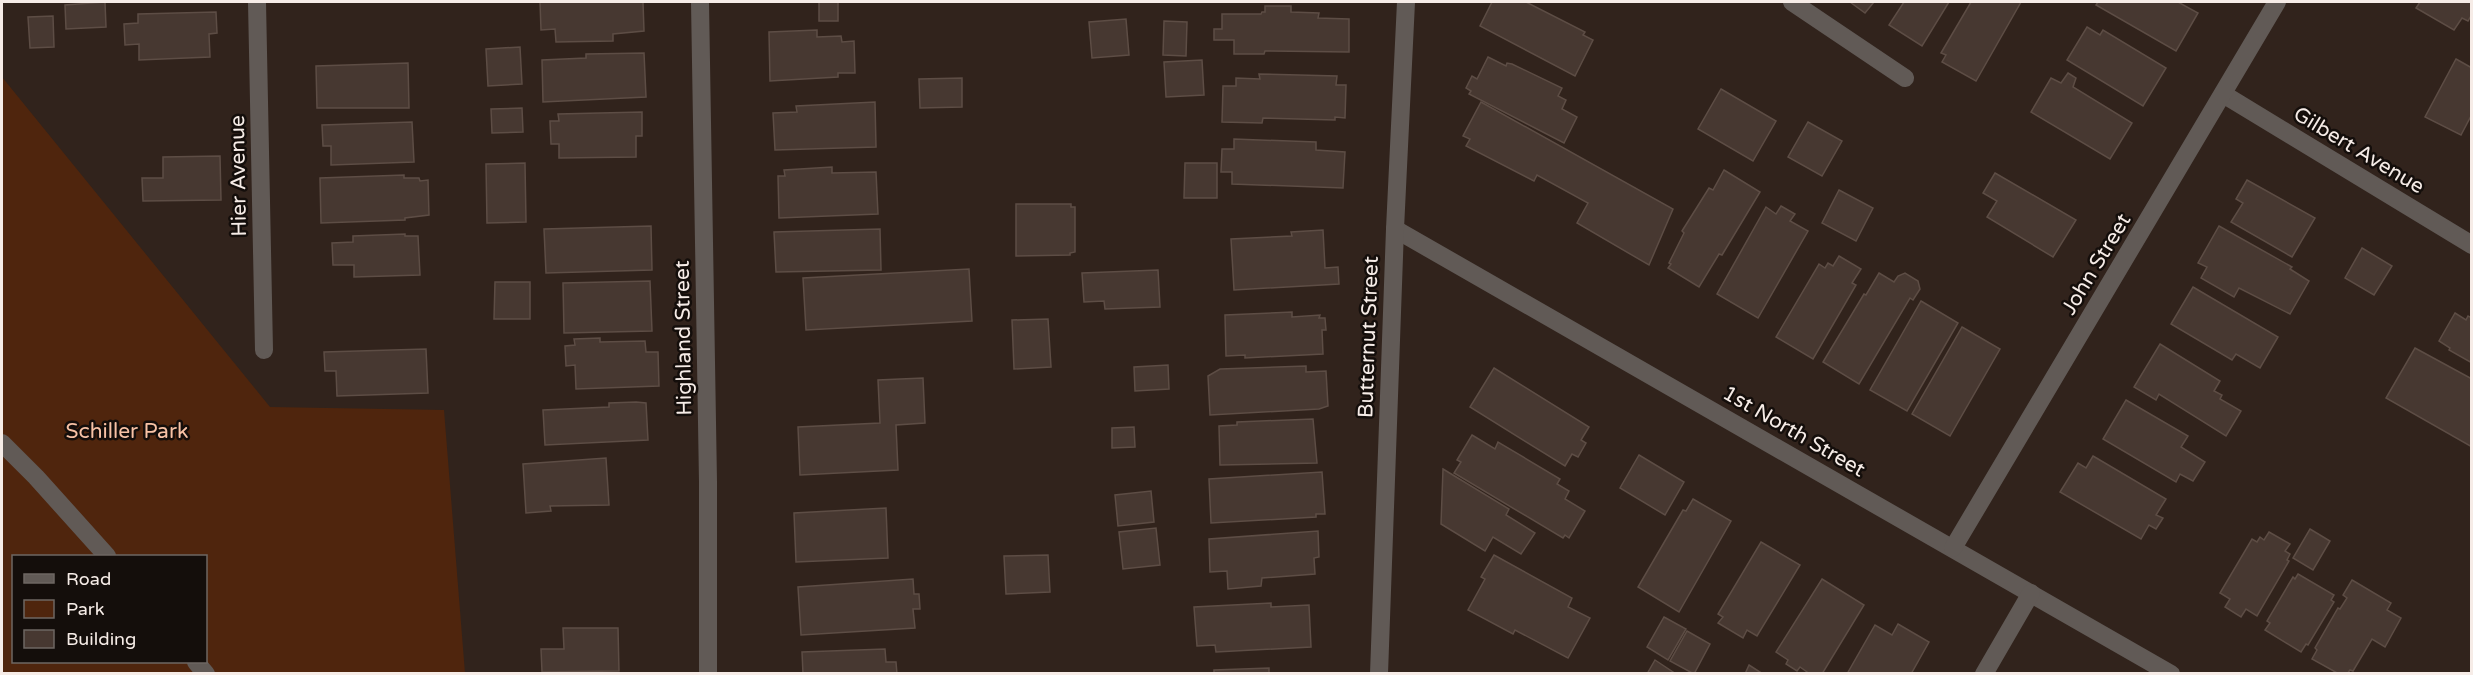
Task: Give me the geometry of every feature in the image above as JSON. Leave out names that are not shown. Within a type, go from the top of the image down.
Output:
[{"type":"street","name":"Hier Avenue","points":[[257,2],[264,350]]},
{"type":"street","name":"Highland Street","points":[[700,2],[708,482],[708,674]]},
{"type":"street","name":"Butternut Street","points":[[1379,674],[1395,229],[1406,2]]},
{"type":"street","points":[[1792,2],[1905,78]]},
{"type":"street","name":"John Street","points":[[1953,548],[2277,2]]},
{"type":"street","name":"Gilbert Avenue","points":[[2223,94],[2472,245]]},
{"type":"street","name":"1st North Street","points":[[1395,229],[2171,674]]},
{"type":"street","points":[[2,443],[106,555]]},
{"type":"street","points":[[1984,674],[2031,593]]},
{"type":"green space","name":"Schiller Park","points":[[2,77],[270,407],[444,410],[465,673],[2,673]]},
{"type":"building","points":[[105,2],[106,27],[66,29],[65,5]]},
{"type":"building","points":[[540,2],[643,2],[644,31],[613,34],[613,41],[556,42],[555,29],[541,30]]},
{"type":"building","points":[[819,2],[838,2],[838,21],[819,21]]},
{"type":"building","points":[[1492,2],[1526,2],[1585,32],[1583,35],[1593,40],[1575,76],[1480,26]]},
{"type":"building","points":[[1850,2],[1874,2],[1865,13]]},
{"type":"building","points":[[1904,2],[1949,2],[1922,46],[1889,25]]},
{"type":"building","points":[[1971,2],[2021,2],[1976,81],[1942,62],[1946,55],[1941,53]]},
{"type":"building","points":[[2098,2],[2178,2],[2198,13],[2176,51],[2096,5]]},
{"type":"building","points":[[2420,2],[2472,2],[2472,14],[2468,21],[2462,18],[2454,30],[2416,8]]},
{"type":"building","points":[[1265,6],[1291,6],[1291,12],[1319,13],[1318,18],[1349,19],[1349,52],[1265,51],[1264,54],[1234,54],[1234,40],[1214,40],[1214,29],[1222,29],[1222,14],[1261,14],[1265,12]]},
{"type":"building","points":[[216,12],[217,33],[209,34],[210,57],[139,60],[139,44],[125,45],[124,24],[138,23],[138,14]]},
{"type":"building","points":[[53,16],[54,47],[30,48],[28,17]]},
{"type":"building","points":[[1126,19],[1129,55],[1092,58],[1089,22]]},
{"type":"building","points":[[1164,21],[1187,22],[1186,56],[1163,55]]},
{"type":"building","points":[[2087,27],[2100,35],[2103,30],[2166,68],[2143,106],[2067,60]]},
{"type":"building","points":[[817,30],[817,37],[841,36],[842,42],[854,41],[855,73],[838,73],[838,77],[770,81],[769,32]]},
{"type":"building","points":[[520,47],[522,84],[488,86],[486,49]]},
{"type":"building","points":[[644,53],[646,97],[543,102],[542,60],[586,58],[586,54]]},
{"type":"building","points":[[1488,57],[1506,66],[1507,63],[1512,64],[1562,88],[1558,96],[1566,100],[1562,109],[1577,117],[1564,143],[1469,94],[1471,91],[1466,88],[1472,76],[1477,79]]},
{"type":"building","points":[[2456,59],[2472,68],[2472,114],[2461,135],[2425,117]]},
{"type":"building","points":[[1202,60],[1204,95],[1166,97],[1164,62]]},
{"type":"building","points":[[408,63],[409,108],[317,108],[316,66]]},
{"type":"building","points":[[2068,73],[2076,78],[2073,87],[2132,123],[2110,159],[2031,112],[2051,78],[2061,83]]},
{"type":"building","points":[[1259,74],[1337,76],[1336,85],[1346,85],[1345,118],[1335,117],[1335,120],[1263,118],[1262,123],[1222,122],[1223,86],[1236,86],[1236,78],[1260,79]]},
{"type":"building","points":[[962,78],[962,107],[920,108],[919,79]]},
{"type":"building","points":[[1721,89],[1776,121],[1753,161],[1698,129]]},
{"type":"building","points":[[875,102],[876,147],[775,150],[773,113],[797,112],[796,106]]},
{"type":"building","points":[[1481,102],[1673,209],[1649,265],[1577,223],[1588,203],[1537,175],[1534,181],[1466,146],[1470,139],[1463,136]]},
{"type":"building","points":[[522,108],[523,132],[492,133],[491,109]]},
{"type":"building","points":[[642,112],[642,136],[636,136],[636,157],[559,158],[559,144],[551,144],[550,121],[559,121],[558,114]]},
{"type":"building","points":[[412,122],[414,162],[331,165],[331,146],[323,146],[322,125]]},
{"type":"building","points":[[1808,122],[1842,141],[1822,176],[1788,157]]},
{"type":"building","points":[[1234,139],[1316,142],[1316,150],[1345,152],[1343,188],[1232,184],[1232,172],[1221,172],[1222,149],[1234,149]]},
{"type":"building","points":[[220,156],[221,200],[143,201],[142,178],[163,178],[163,157]]},
{"type":"building","points":[[525,163],[526,222],[487,223],[486,164]]},
{"type":"building","points":[[1185,163],[1217,163],[1217,198],[1184,198]]},
{"type":"building","points":[[832,167],[832,173],[876,172],[878,214],[779,218],[778,176],[785,176],[784,170]]},
{"type":"building","points":[[1724,170],[1760,192],[1722,255],[1719,254],[1699,287],[1668,268],[1671,264],[1669,263],[1684,233],[1682,231],[1709,188],[1713,190]]},
{"type":"building","points":[[1995,173],[2076,220],[2053,257],[1987,217],[1997,201],[1983,193]]},
{"type":"building","points":[[404,175],[404,178],[428,180],[429,215],[405,218],[405,220],[321,223],[320,178]]},
{"type":"building","points":[[2247,180],[2315,218],[2292,257],[2231,222],[2243,203],[2236,199]]},
{"type":"building","points":[[1839,190],[1873,208],[1856,241],[1822,223]]},
{"type":"building","points":[[1016,204],[1071,204],[1071,207],[1075,207],[1075,252],[1070,255],[1016,256]]},
{"type":"building","points":[[1781,206],[1795,214],[1790,221],[1808,231],[1758,318],[1717,294],[1766,207],[1776,214]]},
{"type":"building","points":[[651,226],[652,270],[546,273],[544,229]]},
{"type":"building","points":[[2219,226],[2292,267],[2290,269],[2309,281],[2290,314],[2239,288],[2234,297],[2201,278],[2207,267],[2198,263]]},
{"type":"building","points":[[880,229],[881,270],[776,272],[774,232]]},
{"type":"building","points":[[1323,230],[1325,268],[1338,267],[1339,284],[1234,290],[1231,239],[1292,236],[1291,232]]},
{"type":"building","points":[[405,234],[405,236],[418,236],[420,275],[354,277],[354,265],[333,265],[332,243],[353,242],[353,236]]},
{"type":"building","points":[[2362,248],[2392,266],[2374,295],[2345,278]]},
{"type":"building","points":[[1839,256],[1861,269],[1852,283],[1856,285],[1813,359],[1776,337],[1819,264],[1825,268],[1828,263],[1833,266]]},
{"type":"building","points":[[969,269],[972,321],[806,330],[803,278]]},
{"type":"building","points":[[1158,270],[1160,307],[1105,309],[1104,301],[1084,302],[1082,273]]},
{"type":"building","points":[[1879,273],[1894,282],[1898,276],[1905,273],[1918,281],[1920,289],[1913,300],[1910,298],[1859,384],[1823,362]]},
{"type":"building","points":[[650,281],[652,331],[564,333],[563,283]]},
{"type":"building","points":[[495,282],[530,282],[530,319],[494,319]]},
{"type":"building","points":[[2193,287],[2278,337],[2260,368],[2236,354],[2232,360],[2171,324]]},
{"type":"building","points":[[1921,301],[1958,323],[1907,411],[1870,390]]},
{"type":"building","points":[[1292,312],[1292,317],[1320,315],[1319,318],[1325,318],[1326,330],[1322,330],[1323,354],[1245,358],[1245,355],[1226,356],[1225,315]]},
{"type":"building","points":[[2455,313],[2466,320],[2468,316],[2472,318],[2472,363],[2449,350],[2450,348],[2439,341]]},
{"type":"building","points":[[1048,319],[1051,367],[1014,369],[1012,320]]},
{"type":"building","points":[[1962,327],[2000,349],[1950,436],[1912,414]]},
{"type":"building","points":[[600,338],[600,342],[645,341],[646,352],[658,352],[659,386],[576,389],[575,365],[566,366],[565,346],[575,345],[574,339]]},
{"type":"building","points":[[2160,344],[2220,381],[2214,391],[2222,395],[2220,399],[2241,411],[2226,436],[2159,394],[2156,400],[2134,387]]},
{"type":"building","points":[[2415,348],[2472,379],[2472,447],[2386,398]]},
{"type":"building","points":[[426,349],[428,393],[337,396],[336,371],[325,371],[324,352]]},
{"type":"building","points":[[1168,365],[1169,389],[1135,391],[1134,367]]},
{"type":"building","points":[[1306,366],[1306,372],[1326,371],[1328,406],[1319,409],[1210,415],[1208,376],[1220,369]]},
{"type":"building","points":[[1494,368],[1589,427],[1581,440],[1586,443],[1578,457],[1572,454],[1565,466],[1470,407]]},
{"type":"building","points":[[923,378],[925,423],[896,425],[898,470],[800,475],[798,427],[880,423],[878,380]]},
{"type":"building","points":[[2126,400],[2188,436],[2181,447],[2205,462],[2193,481],[2180,474],[2176,482],[2103,439]]},
{"type":"building","points":[[609,403],[646,403],[648,440],[545,445],[543,410],[609,407]]},
{"type":"building","points":[[1313,419],[1317,463],[1220,465],[1219,426],[1237,425],[1237,422]]},
{"type":"building","points":[[1134,427],[1135,447],[1112,448],[1112,428]]},
{"type":"building","points":[[1472,435],[1495,449],[1498,442],[1560,479],[1557,484],[1569,491],[1565,499],[1585,511],[1569,538],[1565,535],[1563,538],[1454,473],[1461,462],[1457,460]]},
{"type":"building","points":[[1639,455],[1684,482],[1665,515],[1620,488]]},
{"type":"building","points":[[2093,456],[2166,499],[2156,515],[2163,518],[2156,529],[2149,525],[2141,539],[2060,492],[2078,463],[2086,468]]},
{"type":"building","points":[[606,458],[609,505],[550,506],[551,511],[526,513],[523,464]]},
{"type":"building","points":[[1443,469],[1509,509],[1506,515],[1535,533],[1521,554],[1493,537],[1485,551],[1441,524]]},
{"type":"building","points":[[1322,472],[1325,514],[1316,514],[1316,517],[1211,523],[1209,479]]},
{"type":"building","points":[[1151,491],[1154,522],[1118,526],[1115,495]]},
{"type":"building","points":[[1693,499],[1731,521],[1679,612],[1638,587],[1683,510],[1686,511]]},
{"type":"building","points":[[886,508],[888,558],[796,562],[794,513]]},
{"type":"building","points":[[1156,528],[1160,565],[1123,569],[1119,532]]},
{"type":"building","points":[[2310,529],[2330,541],[2313,570],[2293,558]]},
{"type":"building","points":[[1318,531],[1319,557],[1314,558],[1315,574],[1262,578],[1261,586],[1228,589],[1227,571],[1210,572],[1209,539]]},
{"type":"building","points":[[2269,532],[2290,544],[2285,551],[2290,554],[2287,560],[2289,561],[2257,616],[2246,609],[2241,617],[2225,607],[2230,599],[2220,593],[2252,539],[2257,542],[2260,537],[2264,540]]},
{"type":"building","points":[[1761,542],[1800,565],[1757,636],[1747,630],[1743,638],[1718,623],[1723,617],[1718,614]]},
{"type":"building","points":[[1048,555],[1050,592],[1006,594],[1004,556]]},
{"type":"building","points":[[1494,555],[1572,598],[1568,607],[1590,618],[1568,658],[1515,630],[1513,634],[1468,610],[1485,579],[1481,577]]},
{"type":"building","points":[[2298,574],[2334,595],[2331,600],[2334,602],[2308,645],[2306,644],[2301,652],[2265,630],[2270,623],[2267,621],[2293,577],[2295,579]]},
{"type":"building","points":[[913,579],[914,594],[919,594],[920,609],[913,609],[915,628],[801,635],[798,587]]},
{"type":"building","points":[[1822,579],[1864,605],[1822,674],[1810,674],[1800,667],[1797,671],[1786,664],[1788,660],[1776,652]]},
{"type":"building","points":[[2352,580],[2391,603],[2387,610],[2401,618],[2385,647],[2372,639],[2353,671],[2339,674],[2312,659],[2317,650],[2315,648],[2338,608],[2340,609],[2347,598],[2343,595]]},
{"type":"building","points":[[1271,603],[1271,607],[1309,605],[1311,647],[1216,652],[1215,645],[1197,646],[1194,607]]},
{"type":"building","points":[[1664,617],[1686,629],[1668,660],[1647,647]]},
{"type":"building","points":[[1898,624],[1929,642],[1911,674],[1847,674],[1875,625],[1892,635]]},
{"type":"building","points":[[563,628],[618,628],[619,671],[542,672],[541,649],[564,649]]},
{"type":"building","points":[[1687,631],[1710,644],[1694,674],[1670,661]]},
{"type":"building","points":[[885,649],[886,662],[896,662],[897,674],[803,674],[802,652]]},
{"type":"building","points":[[1655,660],[1676,674],[1647,674]]},
{"type":"building","points":[[1749,665],[1763,674],[1745,674]]},
{"type":"building","points":[[1269,668],[1269,673],[1299,674],[1214,674],[1214,670]]}]
